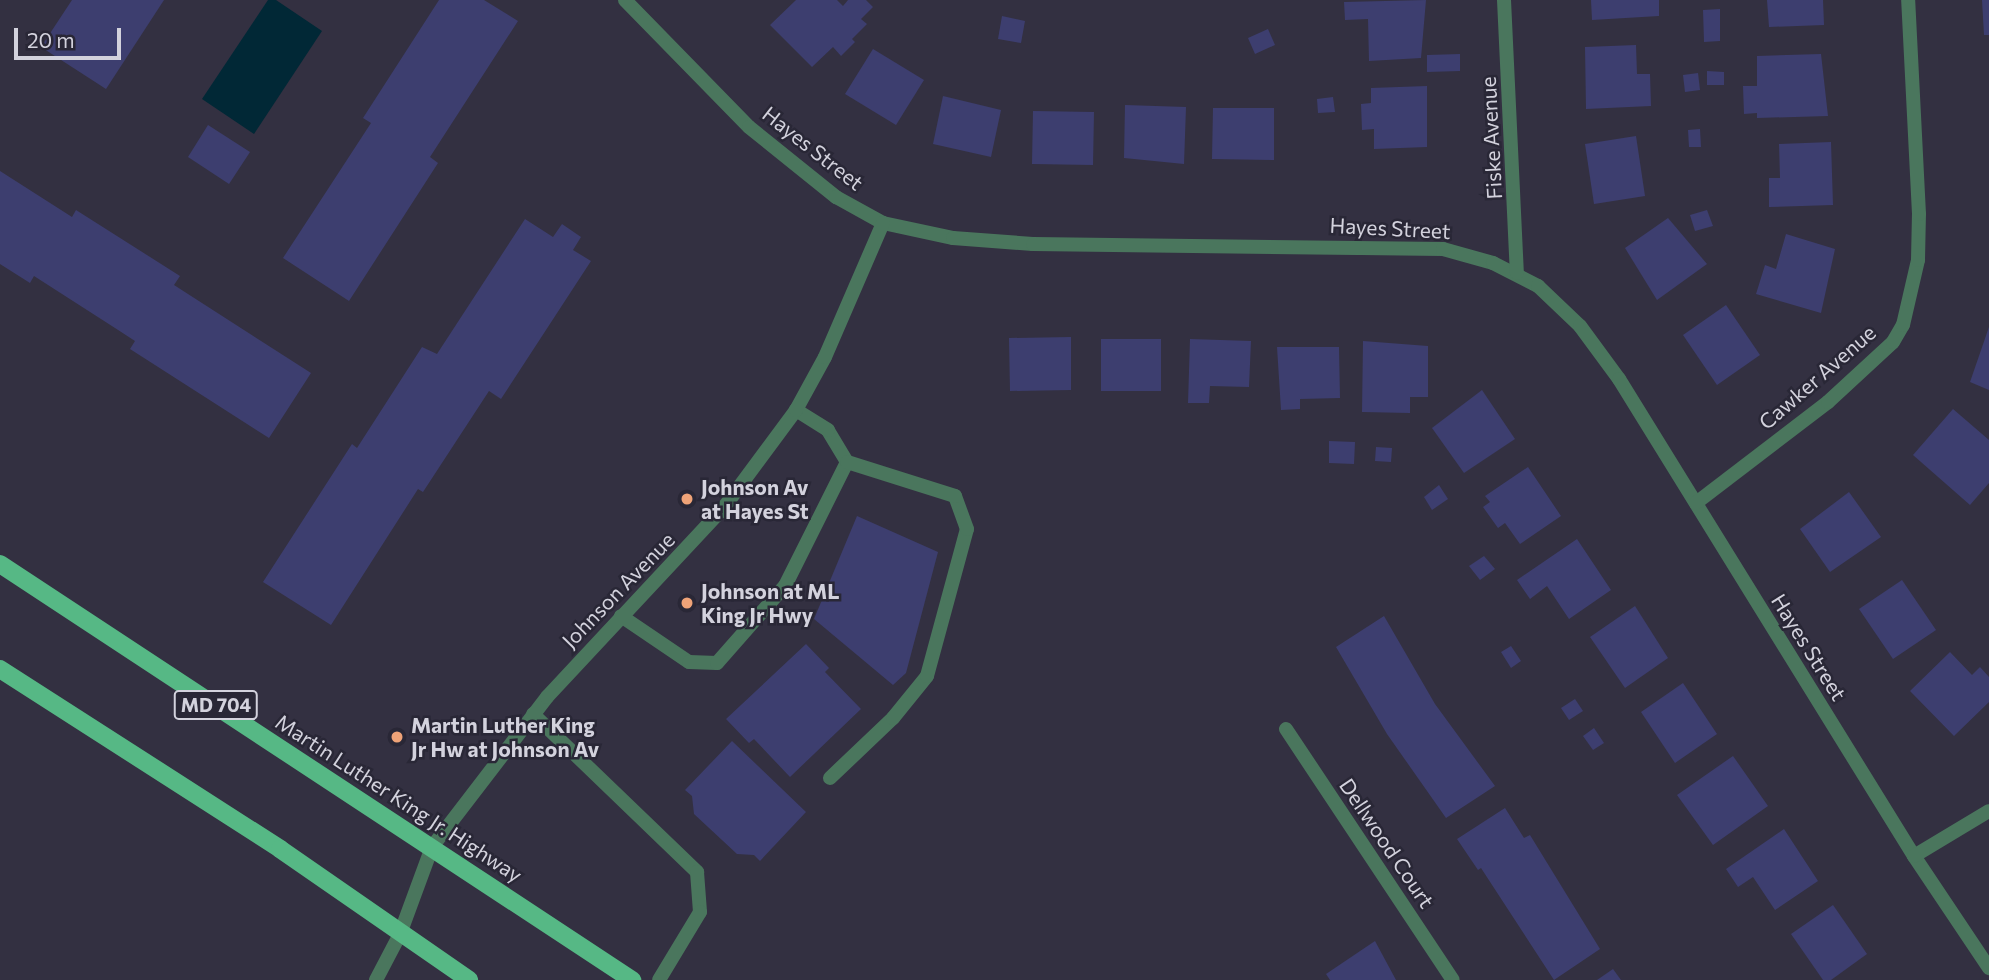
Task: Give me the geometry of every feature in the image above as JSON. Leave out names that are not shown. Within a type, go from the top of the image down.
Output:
[{"type":"main road","name":"Martin Luther King Jr. Highway","points":[[0,564],[632,980]]},
{"type":"main road","points":[[0,669],[280,849],[469,980]]},
{"type":"street","name":"Hayes Street","points":[[625,0],[749,127],[836,197],[883,223],[953,238],[1033,244],[1443,249],[1473,255],[1517,273],[1538,286],[1597,347],[1914,856],[1989,968]]},
{"type":"street","name":"Fiske Avenue","points":[[1504,0],[1517,273]]},
{"type":"street","name":"Cawker Avenue","points":[[1696,503],[1828,401],[1893,342],[1903,325],[1917,260],[1919,214],[1908,0]]},
{"type":"street","name":"Johnson Avenue","points":[[376,980],[400,934],[432,847],[533,714],[725,506],[796,410],[825,357],[883,223]]},
{"type":"street","points":[[796,410],[828,430],[847,462],[955,496],[967,529],[927,676],[893,718],[830,778]]},
{"type":"street","points":[[621,616],[689,662],[717,663],[785,586],[847,462]]},
{"type":"street","points":[[533,714],[697,872],[700,912],[659,980]]},
{"type":"street","name":"Dellwood Court","points":[[1286,729],[1453,980]]},
{"type":"street","points":[[1914,856],[1989,811]]},
{"type":"water","points":[[268,0],[276,0],[322,31],[254,134],[202,99]]},
{"type":"building","points":[[72,0],[164,0],[106,89],[41,47]]},
{"type":"building","points":[[439,0],[484,0],[518,21],[430,157],[438,163],[349,301],[283,258],[371,123],[363,118]]},
{"type":"building","points":[[796,0],[837,0],[843,6],[848,0],[866,0],[873,7],[861,19],[867,24],[852,39],[855,42],[841,56],[833,47],[812,67],[770,25]]},
{"type":"building","points":[[1426,0],[1421,58],[1369,61],[1368,19],[1345,20],[1344,2]]},
{"type":"building","points":[[1591,0],[1659,0],[1659,16],[1592,20]]},
{"type":"building","points":[[1767,0],[1823,0],[1824,25],[1769,27]]},
{"type":"building","points":[[1982,0],[1989,0],[1989,35],[1984,35]]},
{"type":"building","points":[[1720,9],[1720,41],[1704,42],[1703,10]]},
{"type":"building","points":[[1002,16],[1025,21],[1021,43],[998,39]]},
{"type":"building","points":[[1268,29],[1275,45],[1255,54],[1248,38]]},
{"type":"building","points":[[1636,45],[1637,74],[1650,74],[1651,106],[1586,109],[1585,47]]},
{"type":"building","points":[[873,49],[924,80],[896,125],[845,94]]},
{"type":"building","points":[[1460,54],[1460,71],[1427,72],[1427,55]]},
{"type":"building","points":[[1821,54],[1828,116],[1757,118],[1757,113],[1744,114],[1743,86],[1757,86],[1757,56]]},
{"type":"building","points":[[1707,71],[1724,72],[1724,85],[1707,85]]},
{"type":"building","points":[[1698,73],[1700,90],[1685,92],[1683,75]]},
{"type":"building","points":[[1427,86],[1427,147],[1374,149],[1374,129],[1362,130],[1361,104],[1371,103],[1371,88]]},
{"type":"building","points":[[943,96],[1001,110],[991,157],[933,144]]},
{"type":"building","points":[[1333,97],[1335,112],[1318,113],[1317,99]]},
{"type":"building","points":[[1125,105],[1186,107],[1184,164],[1124,158]]},
{"type":"building","points":[[1213,108],[1274,108],[1274,160],[1212,159]]},
{"type":"building","points":[[1033,111],[1094,112],[1093,165],[1032,164]]},
{"type":"building","points":[[208,125],[250,152],[229,184],[188,157]]},
{"type":"building","points":[[1700,129],[1701,147],[1689,147],[1688,130]]},
{"type":"building","points":[[1636,136],[1645,196],[1594,204],[1585,144]]},
{"type":"building","points":[[1831,142],[1833,205],[1769,207],[1769,178],[1780,178],[1779,144]]},
{"type":"building","points":[[0,171],[72,217],[76,210],[180,276],[174,285],[311,373],[269,438],[130,349],[135,341],[115,328],[34,276],[30,283],[0,264]]},
{"type":"building","points":[[1707,210],[1713,226],[1695,231],[1690,215]]},
{"type":"building","points":[[1668,218],[1707,264],[1657,300],[1625,248]]},
{"type":"building","points":[[525,219],[553,237],[562,224],[581,237],[573,250],[591,261],[501,399],[489,391],[423,492],[418,489],[331,625],[263,582],[352,444],[357,448],[422,347],[437,354]]},
{"type":"building","points":[[1786,234],[1835,249],[1821,313],[1756,294],[1765,265],[1776,269]]},
{"type":"building","points":[[1726,305],[1760,355],[1717,385],[1683,335]]},
{"type":"building","points":[[1989,327],[1989,390],[1970,382]]},
{"type":"building","points":[[1071,337],[1071,390],[1010,391],[1009,338]]},
{"type":"building","points":[[1101,339],[1161,339],[1161,391],[1101,391]]},
{"type":"building","points":[[1190,339],[1251,341],[1249,387],[1210,386],[1209,403],[1188,403]]},
{"type":"building","points":[[1363,341],[1428,346],[1428,397],[1410,397],[1410,413],[1362,412]]},
{"type":"building","points":[[1277,347],[1339,347],[1340,398],[1300,399],[1300,409],[1281,410]]},
{"type":"building","points":[[1482,390],[1515,439],[1464,473],[1432,428]]},
{"type":"building","points":[[1953,409],[1989,440],[1989,483],[1970,505],[1913,455]]},
{"type":"building","points":[[1329,441],[1355,442],[1354,464],[1329,463]]},
{"type":"building","points":[[1376,447],[1392,448],[1391,462],[1375,461]]},
{"type":"building","points":[[1528,467],[1561,516],[1520,544],[1505,523],[1498,528],[1483,507],[1490,502],[1485,496]]},
{"type":"building","points":[[1439,485],[1448,499],[1432,510],[1424,497]]},
{"type":"building","points":[[1849,492],[1881,537],[1830,572],[1800,529]]},
{"type":"building","points":[[857,516],[938,552],[906,673],[893,685],[814,619]]},
{"type":"building","points":[[1577,539],[1611,590],[1569,619],[1547,586],[1530,599],[1517,580]]},
{"type":"building","points":[[1484,556],[1495,569],[1480,580],[1469,566]]},
{"type":"building","points":[[1902,580],[1936,630],[1893,659],[1859,609]]},
{"type":"building","points":[[1635,606],[1668,658],[1625,688],[1590,637]]},
{"type":"building","points":[[1384,616],[1435,704],[1495,786],[1446,818],[1387,734],[1336,647]]},
{"type":"building","points":[[806,644],[829,668],[825,672],[861,709],[790,777],[754,739],[749,743],[726,719]]},
{"type":"building","points":[[1511,646],[1521,661],[1511,668],[1501,652]]},
{"type":"building","points":[[1950,652],[1972,675],[1980,667],[1989,677],[1989,702],[1954,736],[1910,691]]},
{"type":"building","points":[[1683,683],[1717,734],[1675,763],[1641,712]]},
{"type":"building","points":[[1575,699],[1583,711],[1569,720],[1561,708]]},
{"type":"building","points":[[1594,728],[1604,743],[1593,750],[1583,736]]},
{"type":"building","points":[[732,741],[806,812],[760,861],[754,855],[737,854],[694,814],[692,796],[685,790]]},
{"type":"building","points":[[1733,756],[1768,806],[1713,845],[1677,795]]},
{"type":"building","points":[[1505,808],[1524,838],[1530,835],[1600,949],[1554,980],[1481,868],[1478,870],[1457,839]]},
{"type":"building","points":[[1784,829],[1818,881],[1775,910],[1753,877],[1738,887],[1726,869]]},
{"type":"building","points":[[1833,905],[1867,954],[1831,980],[1823,980],[1791,934]]},
{"type":"building","points":[[1375,941],[1396,980],[1330,980],[1326,974]]},
{"type":"building","points":[[1613,969],[1621,980],[1597,980]]},
{"type":"place","name":"Johnson Av at Hayes St","points":[[687,499]]},
{"type":"place","name":"Johnson at ML King Jr Hwy","points":[[687,603]]},
{"type":"place","name":"Martin Luther King Jr Hw at Johnson Av","points":[[397,737]]}]
